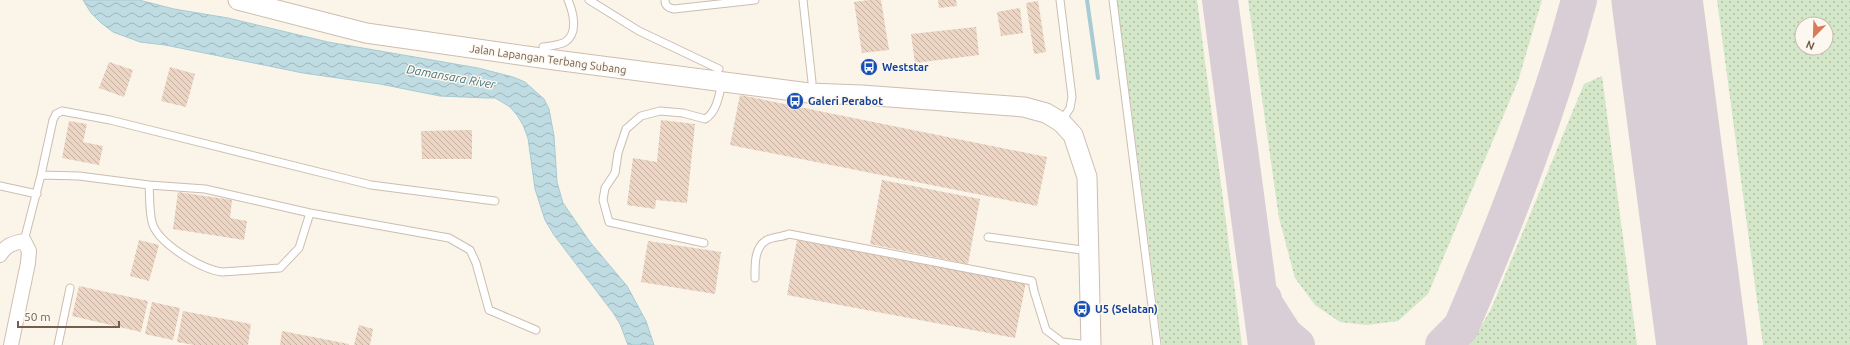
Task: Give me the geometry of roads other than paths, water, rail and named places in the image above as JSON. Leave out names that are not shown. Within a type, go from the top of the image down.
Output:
[{"type":"street","name":"Jalan Lapangan Terbang Subang","points":[[238,0],[366,33],[720,75],[812,82],[862,95]]},
{"type":"street","name":"Jalan Lapangan Terbang Subang","points":[[279,0],[360,21],[543,47],[720,75],[809,93],[862,95],[1024,107],[1046,113],[1061,122],[1073,135],[1087,177],[1091,345]]},
{"type":"street","points":[[0,255],[4,248],[12,243],[24,241],[29,251],[28,263],[11,345]]},
{"type":"lane","points":[[543,47],[565,42],[571,36],[574,16],[568,0]]},
{"type":"lane","name":"Jalan Lapangan Terbang Subang","points":[[589,0],[639,31],[720,75]]},
{"type":"lane","points":[[665,0],[666,6],[669,9],[674,9],[755,0]]},
{"type":"lane","points":[[803,0],[812,82]]},
{"type":"lane","points":[[1060,0],[1072,97],[1070,108],[1061,122]]},
{"type":"lane","points":[[1113,0],[1158,345]]},
{"type":"lane","points":[[704,243],[609,222],[603,200],[605,188],[615,173],[618,153],[626,129],[641,116],[660,111],[683,113],[705,119],[715,107],[720,75]]},
{"type":"lane","points":[[24,241],[53,120],[56,114],[68,111],[110,120],[371,185],[495,201]]},
{"type":"lane","points":[[41,175],[79,176],[149,185],[205,189],[310,213],[449,238],[470,250],[476,263],[489,310],[536,330]]},
{"type":"lane","points":[[149,185],[152,223],[162,238],[183,255],[197,264],[213,271],[222,272],[280,268],[299,248],[310,213]]},
{"type":"lane","points":[[0,186],[36,194]]},
{"type":"lane","points":[[755,278],[755,258],[761,244],[768,240],[789,234],[1032,281],[1046,330],[1062,342],[1091,345]]},
{"type":"lane","points":[[988,236],[1089,251]]},
{"type":"lane","points":[[58,345],[70,288]]},
{"type":"water","name":"Damansara River","points":[[83,0],[139,0],[174,9],[228,18],[328,42],[478,68],[513,77],[525,82],[544,99],[549,109],[554,136],[557,182],[563,203],[590,242],[627,286],[646,321],[654,345],[628,345],[620,324],[614,314],[554,235],[545,220],[535,189],[528,138],[523,125],[510,107],[502,102],[495,98],[440,96],[380,84],[303,73],[165,45],[140,42],[113,32],[91,13]]},
{"type":"waterway","points":[[1087,0],[1098,78]]},
{"type":"place","name":"Weststar","points":[[869,67]]},
{"type":"place","name":"Galeri Perabot","points":[[795,101]]},
{"type":"place","name":"U5 (Selatan)","points":[[1082,309]]}]
